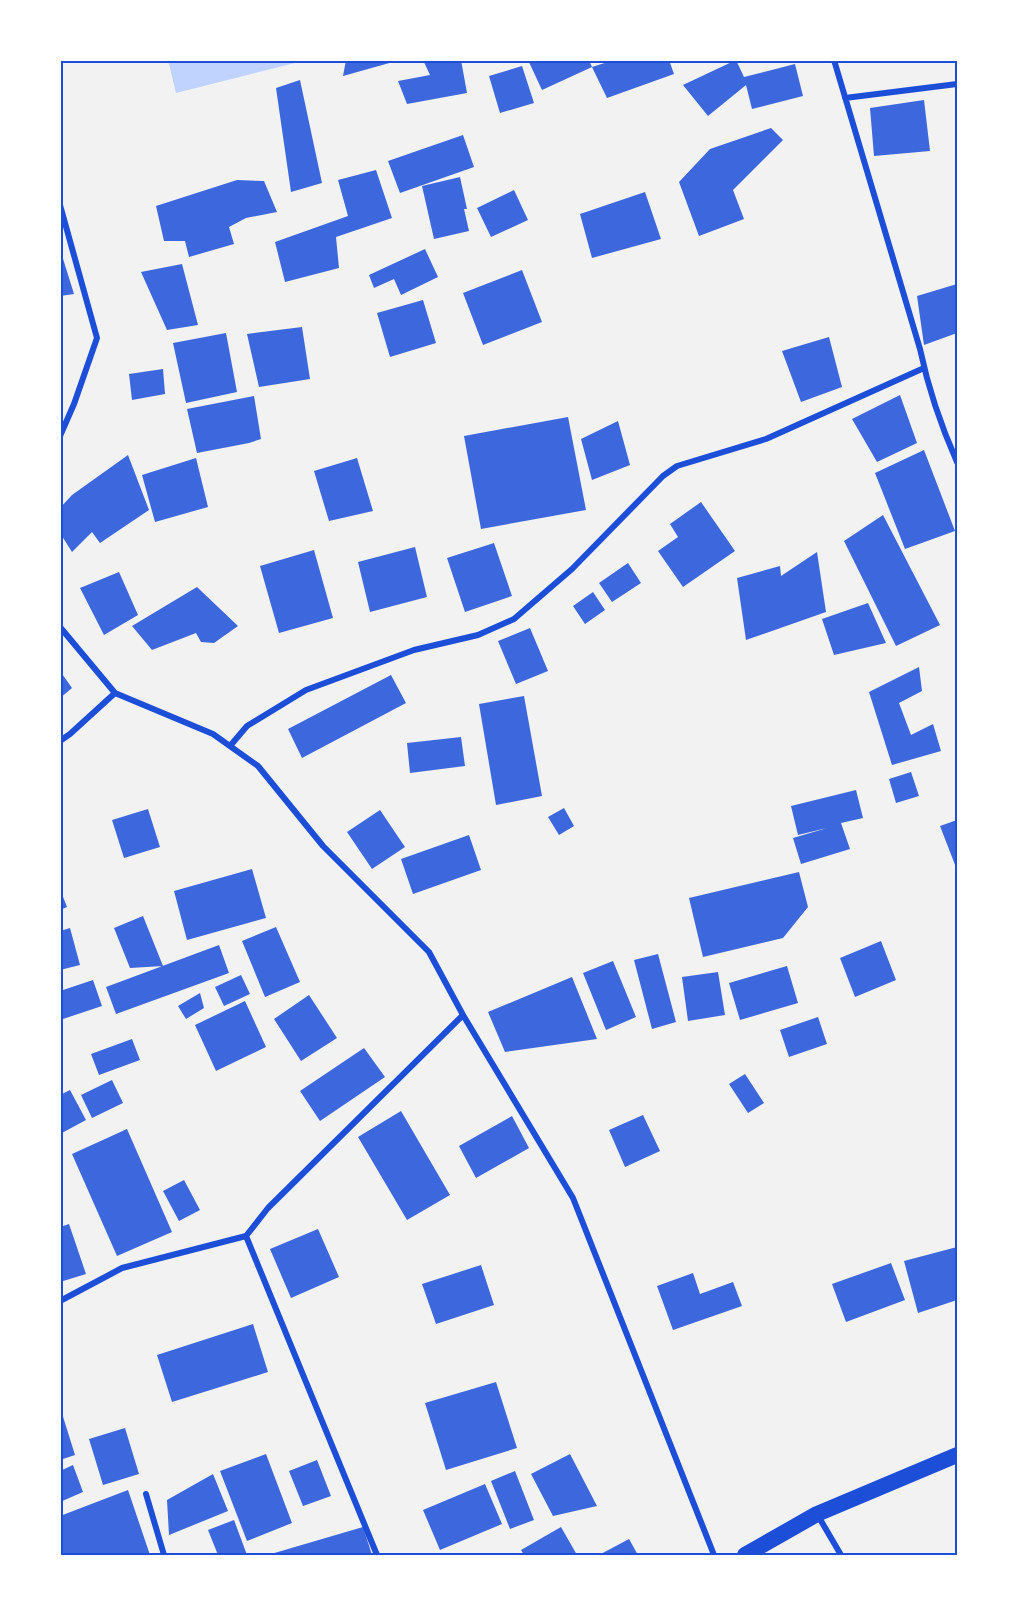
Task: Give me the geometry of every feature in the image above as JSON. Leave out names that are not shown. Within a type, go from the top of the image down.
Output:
[{"type":"highway","points":[[745,1555],[817,1514],[957,1455]]},
{"type":"street","points":[[834,60],[924,368],[948,443],[957,462]]},
{"type":"street","points":[[845,98],[957,84]]},
{"type":"street","points":[[60,205],[97,338],[74,405],[60,436]]},
{"type":"street","points":[[230,746],[247,726],[306,690],[414,651],[478,635],[514,619],[572,569],[663,476],[677,466],[766,439],[924,368]]},
{"type":"street","points":[[60,627],[115,693],[213,734],[258,766],[323,846],[429,952],[463,1015],[573,1198],[714,1555]]},
{"type":"street","points":[[60,741],[115,693]]},
{"type":"street","points":[[60,1301],[122,1268],[246,1236],[268,1208],[463,1015]]},
{"type":"street","points":[[246,1236],[377,1555]]},
{"type":"street","points":[[146,1494],[164,1555]]},
{"type":"street","points":[[817,1514],[841,1555]]},
{"type":"water","points":[[168,60],[307,60],[176,93]]},
{"type":"building","points":[[346,60],[392,60],[393,62],[343,76]]},
{"type":"building","points":[[423,60],[461,60],[467,93],[407,104],[398,81],[430,75]]},
{"type":"building","points":[[528,60],[589,60],[592,67],[542,90]]},
{"type":"building","points":[[614,60],[669,60],[674,74],[607,98],[592,67]]},
{"type":"building","points":[[736,60],[744,77],[795,64],[803,96],[752,109],[746,85],[708,116],[683,85]]},
{"type":"building","points":[[522,66],[534,103],[500,113],[489,76]]},
{"type":"building","points":[[300,80],[322,183],[291,192],[276,88]]},
{"type":"building","points":[[924,100],[930,151],[874,156],[870,108]]},
{"type":"building","points":[[771,128],[783,140],[733,190],[744,219],[699,236],[679,182],[710,149]]},
{"type":"building","points":[[463,135],[474,167],[400,193],[388,161]]},
{"type":"building","points":[[376,170],[392,218],[336,237],[339,268],[285,282],[275,242],[348,216],[338,180]]},
{"type":"building","points":[[460,177],[469,231],[434,239],[422,186]]},
{"type":"building","points":[[237,180],[264,181],[277,212],[246,218],[229,227],[234,244],[189,257],[185,241],[164,241],[156,206]]},
{"type":"building","points":[[514,190],[528,220],[491,237],[477,208]]},
{"type":"building","points":[[645,192],[661,239],[592,258],[580,214]]},
{"type":"building","points":[[60,249],[74,294],[60,296]]},
{"type":"building","points":[[425,249],[438,277],[401,295],[394,279],[374,288],[369,275]]},
{"type":"building","points":[[182,264],[198,325],[167,330],[141,272]]},
{"type":"building","points":[[522,270],[542,322],[483,345],[463,293]]},
{"type":"building","points":[[957,284],[957,333],[924,345],[917,296]]},
{"type":"building","points":[[423,300],[436,343],[390,357],[377,313]]},
{"type":"building","points":[[302,327],[310,379],[259,387],[247,334]]},
{"type":"building","points":[[226,333],[237,392],[186,403],[173,343]]},
{"type":"building","points":[[829,337],[842,387],[801,402],[782,351]]},
{"type":"building","points":[[163,369],[165,394],[132,400],[129,374]]},
{"type":"building","points":[[900,395],[917,443],[877,462],[852,419]]},
{"type":"building","points":[[254,396],[261,439],[197,453],[187,409]]},
{"type":"building","points":[[568,417],[586,510],[481,529],[464,436]]},
{"type":"building","points":[[618,421],[630,465],[592,480],[581,439]]},
{"type":"building","points":[[924,450],[955,531],[905,549],[875,473]]},
{"type":"building","points":[[128,455],[149,510],[100,543],[92,532],[72,552],[60,533],[60,508],[72,495]]},
{"type":"building","points":[[196,458],[208,507],[155,522],[142,475]]},
{"type":"building","points":[[357,458],[373,511],[329,521],[314,471]]},
{"type":"building","points":[[701,502],[735,551],[683,587],[658,551],[678,537],[670,524]]},
{"type":"building","points":[[883,515],[940,625],[896,646],[844,541]]},
{"type":"building","points":[[494,543],[512,596],[465,612],[447,558]]},
{"type":"building","points":[[415,547],[427,597],[370,612],[358,562]]},
{"type":"building","points":[[314,550],[333,618],[279,633],[260,566]]},
{"type":"building","points":[[817,552],[826,612],[746,640],[737,578],[780,566],[781,576]]},
{"type":"building","points":[[628,563],[641,583],[612,602],[599,583]]},
{"type":"building","points":[[119,572],[138,615],[104,635],[80,588]]},
{"type":"building","points":[[197,587],[238,626],[214,643],[201,642],[196,633],[152,650],[132,626]]},
{"type":"building","points":[[593,592],[605,610],[585,624],[573,606]]},
{"type":"building","points":[[868,603],[886,643],[834,655],[822,619]]},
{"type":"building","points":[[530,628],[548,671],[516,684],[498,641]]},
{"type":"building","points":[[919,667],[922,691],[899,703],[911,735],[933,724],[941,751],[892,765],[869,692]]},
{"type":"building","points":[[60,671],[72,688],[60,698]]},
{"type":"building","points":[[391,675],[406,703],[302,758],[288,729]]},
{"type":"building","points":[[524,696],[542,796],[496,805],[479,704]]},
{"type":"building","points":[[461,737],[465,766],[410,773],[407,743]]},
{"type":"building","points":[[911,772],[919,796],[896,803],[889,779]]},
{"type":"building","points":[[856,790],[863,818],[841,823],[850,849],[801,864],[793,838],[827,828],[798,835],[791,806]]},
{"type":"building","points":[[564,808],[574,826],[559,835],[548,817]]},
{"type":"building","points":[[148,809],[160,847],[124,858],[112,820]]},
{"type":"building","points":[[380,810],[405,847],[372,869],[347,832]]},
{"type":"building","points":[[957,820],[957,870],[940,826]]},
{"type":"building","points":[[469,835],[481,870],[413,894],[401,859]]},
{"type":"building","points":[[252,869],[266,918],[187,940],[174,891]]},
{"type":"building","points":[[799,872],[808,907],[783,938],[703,957],[689,898]]},
{"type":"building","points":[[60,889],[67,907],[60,910]]},
{"type":"building","points":[[143,916],[163,966],[130,968],[114,928]]},
{"type":"building","points":[[276,927],[300,982],[265,997],[242,941]]},
{"type":"building","points":[[70,928],[80,965],[60,970],[60,931]]},
{"type":"building","points":[[881,941],[896,980],[855,997],[840,958]]},
{"type":"building","points":[[219,945],[229,973],[116,1014],[106,987]]},
{"type":"building","points":[[658,954],[676,1022],[652,1029],[634,960]]},
{"type":"building","points":[[613,961],[636,1017],[606,1030],[583,973]]},
{"type":"building","points":[[787,966],[798,1003],[740,1020],[729,983]]},
{"type":"building","points":[[718,972],[725,1015],[688,1021],[682,977]]},
{"type":"building","points":[[241,975],[250,994],[224,1006],[215,987]]},
{"type":"building","points":[[572,977],[597,1039],[505,1052],[488,1012]]},
{"type":"building","points":[[93,980],[102,1006],[60,1020],[60,991]]},
{"type":"building","points":[[200,993],[204,1008],[186,1019],[178,1006]]},
{"type":"building","points":[[309,995],[337,1038],[301,1061],[274,1019]]},
{"type":"building","points":[[245,1001],[266,1047],[216,1071],[195,1025]]},
{"type":"building","points":[[818,1017],[827,1044],[789,1057],[780,1030]]},
{"type":"building","points":[[132,1039],[140,1060],[99,1075],[91,1054]]},
{"type":"building","points":[[364,1048],[385,1077],[320,1121],[300,1091]]},
{"type":"building","points":[[745,1074],[764,1103],[748,1113],[729,1084]]},
{"type":"building","points":[[112,1080],[123,1103],[92,1118],[81,1095]]},
{"type":"building","points":[[70,1090],[86,1120],[60,1134],[60,1095]]},
{"type":"building","points":[[401,1111],[450,1195],[407,1220],[358,1137]]},
{"type":"building","points":[[643,1115],[660,1151],[625,1167],[609,1130]]},
{"type":"building","points":[[512,1116],[529,1148],[476,1178],[459,1146]]},
{"type":"building","points":[[127,1129],[172,1232],[117,1256],[72,1154]]},
{"type":"building","points":[[184,1180],[200,1210],[179,1221],[163,1191]]},
{"type":"building","points":[[69,1224],[86,1274],[60,1282],[60,1227]]},
{"type":"building","points":[[318,1229],[339,1277],[291,1298],[270,1249]]},
{"type":"building","points":[[957,1247],[957,1300],[918,1313],[904,1261]]},
{"type":"building","points":[[891,1263],[905,1300],[846,1322],[832,1284]]},
{"type":"building","points":[[481,1265],[494,1305],[436,1324],[422,1284]]},
{"type":"building","points":[[693,1273],[700,1294],[733,1282],[742,1306],[673,1330],[657,1286]]},
{"type":"building","points":[[253,1324],[268,1372],[172,1402],[157,1355]]},
{"type":"building","points":[[496,1382],[517,1448],[446,1470],[425,1403]]},
{"type":"building","points":[[60,1407],[75,1455],[60,1460]]},
{"type":"building","points":[[125,1428],[139,1474],[103,1485],[89,1439]]},
{"type":"building","points":[[266,1454],[292,1523],[247,1541],[220,1471]]},
{"type":"building","points":[[570,1454],[597,1506],[553,1516],[531,1474]]},
{"type":"building","points":[[317,1460],[331,1496],[303,1506],[289,1471]]},
{"type":"building","points":[[73,1465],[83,1492],[60,1502],[60,1471]]},
{"type":"building","points":[[515,1471],[534,1520],[510,1529],[491,1481]]},
{"type":"building","points":[[213,1474],[228,1511],[169,1535],[167,1500]]},
{"type":"building","points":[[485,1484],[502,1524],[440,1550],[423,1510]]},
{"type":"building","points":[[128,1490],[150,1555],[60,1555],[60,1516]]},
{"type":"building","points":[[234,1520],[247,1555],[218,1555],[208,1530]]},
{"type":"building","points":[[363,1527],[372,1555],[271,1555],[271,1554]]},
{"type":"building","points":[[561,1527],[577,1555],[524,1555],[521,1550]]},
{"type":"building","points":[[629,1539],[638,1555],[599,1555]]}]
